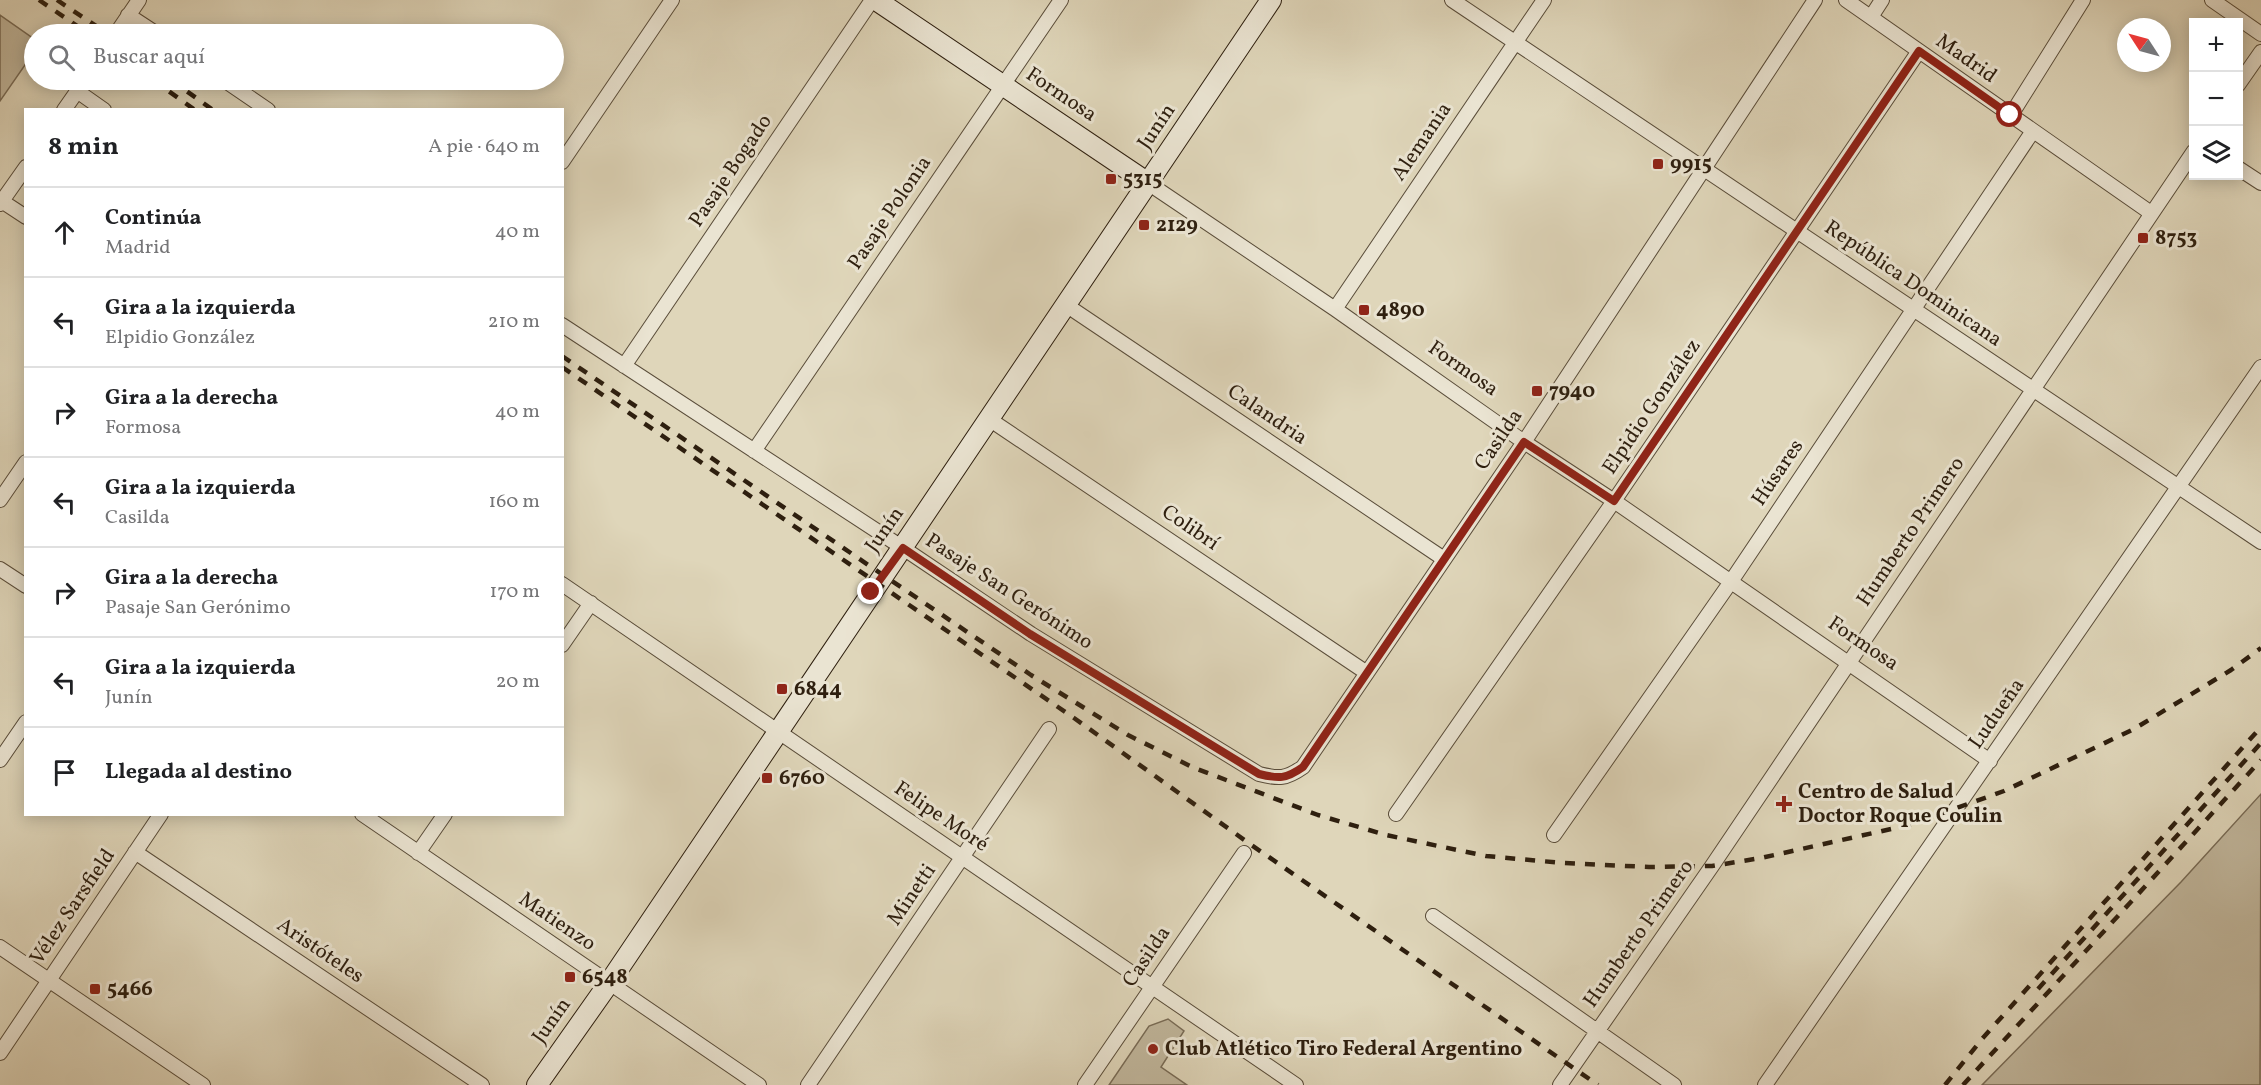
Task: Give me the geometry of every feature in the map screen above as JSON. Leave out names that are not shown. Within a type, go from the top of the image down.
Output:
[{"type":"main road","name":"Formosa","points":[[874,0],[1148,183]]},
{"type":"main road","name":"Junín","points":[[537,1085],[903,548],[1271,0]]},
{"type":"street","points":[[122,24],[139,0]]},
{"type":"street","points":[[564,159],[672,0]]},
{"type":"street","name":"Pasaje Bogado","points":[[624,366],[874,0]]},
{"type":"street","name":"Pasaje Polonia","points":[[754,451],[1061,0]]},
{"type":"street","name":"República Dominicana","points":[[1452,0],[2261,542]]},
{"type":"street","name":"Alemania","points":[[1335,309],[1544,0]]},
{"type":"street","name":"Casilda","points":[[1289,777],[1303,767],[1524,442],[1815,0]]},
{"type":"street","name":"Madrid","points":[[1846,0],[2151,213]]},
{"type":"street","points":[[1871,17],[1882,0]]},
{"type":"street","points":[[2010,115],[2083,0]]},
{"type":"street","points":[[2212,0],[2261,34]]},
{"type":"street","points":[[128,15],[142,24]]},
{"type":"street","name":"Elpidio González","points":[[1396,814],[1614,501],[1919,51]]},
{"type":"street","points":[[2243,78],[2261,52]]},
{"type":"street","points":[[65,108],[78,90]]},
{"type":"street","points":[[86,90],[102,108]]},
{"type":"street","points":[[239,90],[265,108]]},
{"type":"street","name":"Húsares","points":[[1554,835],[1730,583],[2033,131]]},
{"type":"street","name":"Humberto Primero","points":[[1560,1085],[1712,866],[2189,157]]},
{"type":"street","points":[[24,170],[1,202],[24,216]]},
{"type":"street","points":[[2243,171],[2261,183]]},
{"type":"street","name":"Formosa","points":[[1148,183],[1335,309],[1524,442],[1614,501],[1990,761]]},
{"type":"street","name":"Calandria","points":[[1066,305],[1444,559]]},
{"type":"street","name":"Pasaje San Gerónimo","points":[[564,327],[903,548],[1030,634],[1259,774],[1289,777]]},
{"type":"street","name":"Ludueña","points":[[1765,1085],[2261,367]]},
{"type":"street","name":"Colibrí","points":[[989,419],[1367,673]]},
{"type":"street","points":[[0,500],[24,465]]},
{"type":"street","points":[[0,569],[24,585]]},
{"type":"street","name":"Felipe Moré","points":[[564,585],[1296,1085]]},
{"type":"street","points":[[564,642],[591,603]]},
{"type":"street","points":[[0,760],[24,725]]},
{"type":"street","name":"Minetti","points":[[808,1085],[1049,729]]},
{"type":"street","name":"Vélez Sarsfield","points":[[0,1053],[160,816]]},
{"type":"street","name":"Matienzo","points":[[365,816],[759,1085]]},
{"type":"street","points":[[418,853],[444,816]]},
{"type":"street","name":"Aristóteles","points":[[135,852],[482,1085]]},
{"type":"street","name":"Casilda","points":[[1085,1085],[1244,853]]},
{"type":"street","points":[[1433,916],[1674,1085]]},
{"type":"street","points":[[0,947],[203,1085]]},
{"type":"shaded area","points":[[0,15],[24,32],[24,66],[0,101]]},
{"type":"shaded area","points":[[2261,794],[2260,1085],[1982,1085],[2181,882]]},
{"type":"shaded area","name":"Club Atlético Tiro Federal Argentino","points":[[1168,1019],[1184,1031],[1161,1067],[1187,1085],[1109,1085],[1149,1026]]},
{"type":"railway","points":[[39,0],[74,24]]},
{"type":"railway","points":[[57,0],[93,24]]},
{"type":"railway","points":[[167,90],[192,108]]},
{"type":"railway","points":[[185,90],[210,108]]},
{"type":"railway","points":[[564,357],[1031,675],[1128,735],[1192,767],[1318,815],[1386,835],[1486,856],[1649,867],[1712,866],[1761,858],[1909,825],[2004,791],[2134,729],[2231,670],[2261,648]]},
{"type":"railway","points":[[564,368],[1074,718],[1250,844],[1598,1085]]},
{"type":"railway","points":[[1945,1085],[1982,1039],[2261,727]]},
{"type":"railway","points":[[2038,989],[2261,743]]},
{"type":"railway","points":[[1963,1085],[2261,760]]},
{"type":"place","name":"9915","points":[[1658,164]]},
{"type":"place","name":"5315","points":[[1111,179]]},
{"type":"place","name":"2129","points":[[1144,225]]},
{"type":"place","name":"8753","points":[[2143,238]]},
{"type":"place","name":"4890","points":[[1364,310]]},
{"type":"place","name":"7940","points":[[1537,391]]},
{"type":"place","name":"6844","points":[[782,689]]},
{"type":"place","name":"6760","points":[[767,778]]},
{"type":"place","name":"Centro de Salud Doctor Roque Coulin","points":[[1784,804]]},
{"type":"place","name":"6548","points":[[570,977]]},
{"type":"place","name":"5466","points":[[95,989]]},
{"type":"place","name":"Club Atlético Tiro Federal Argentino","points":[[1153,1049]]},
{"type":"route","points":[[871,592],[903,548],[1030,634],[1259,774],[1289,777],[1303,767],[1524,442],[1614,501],[1919,51],[2010,115]]}]
